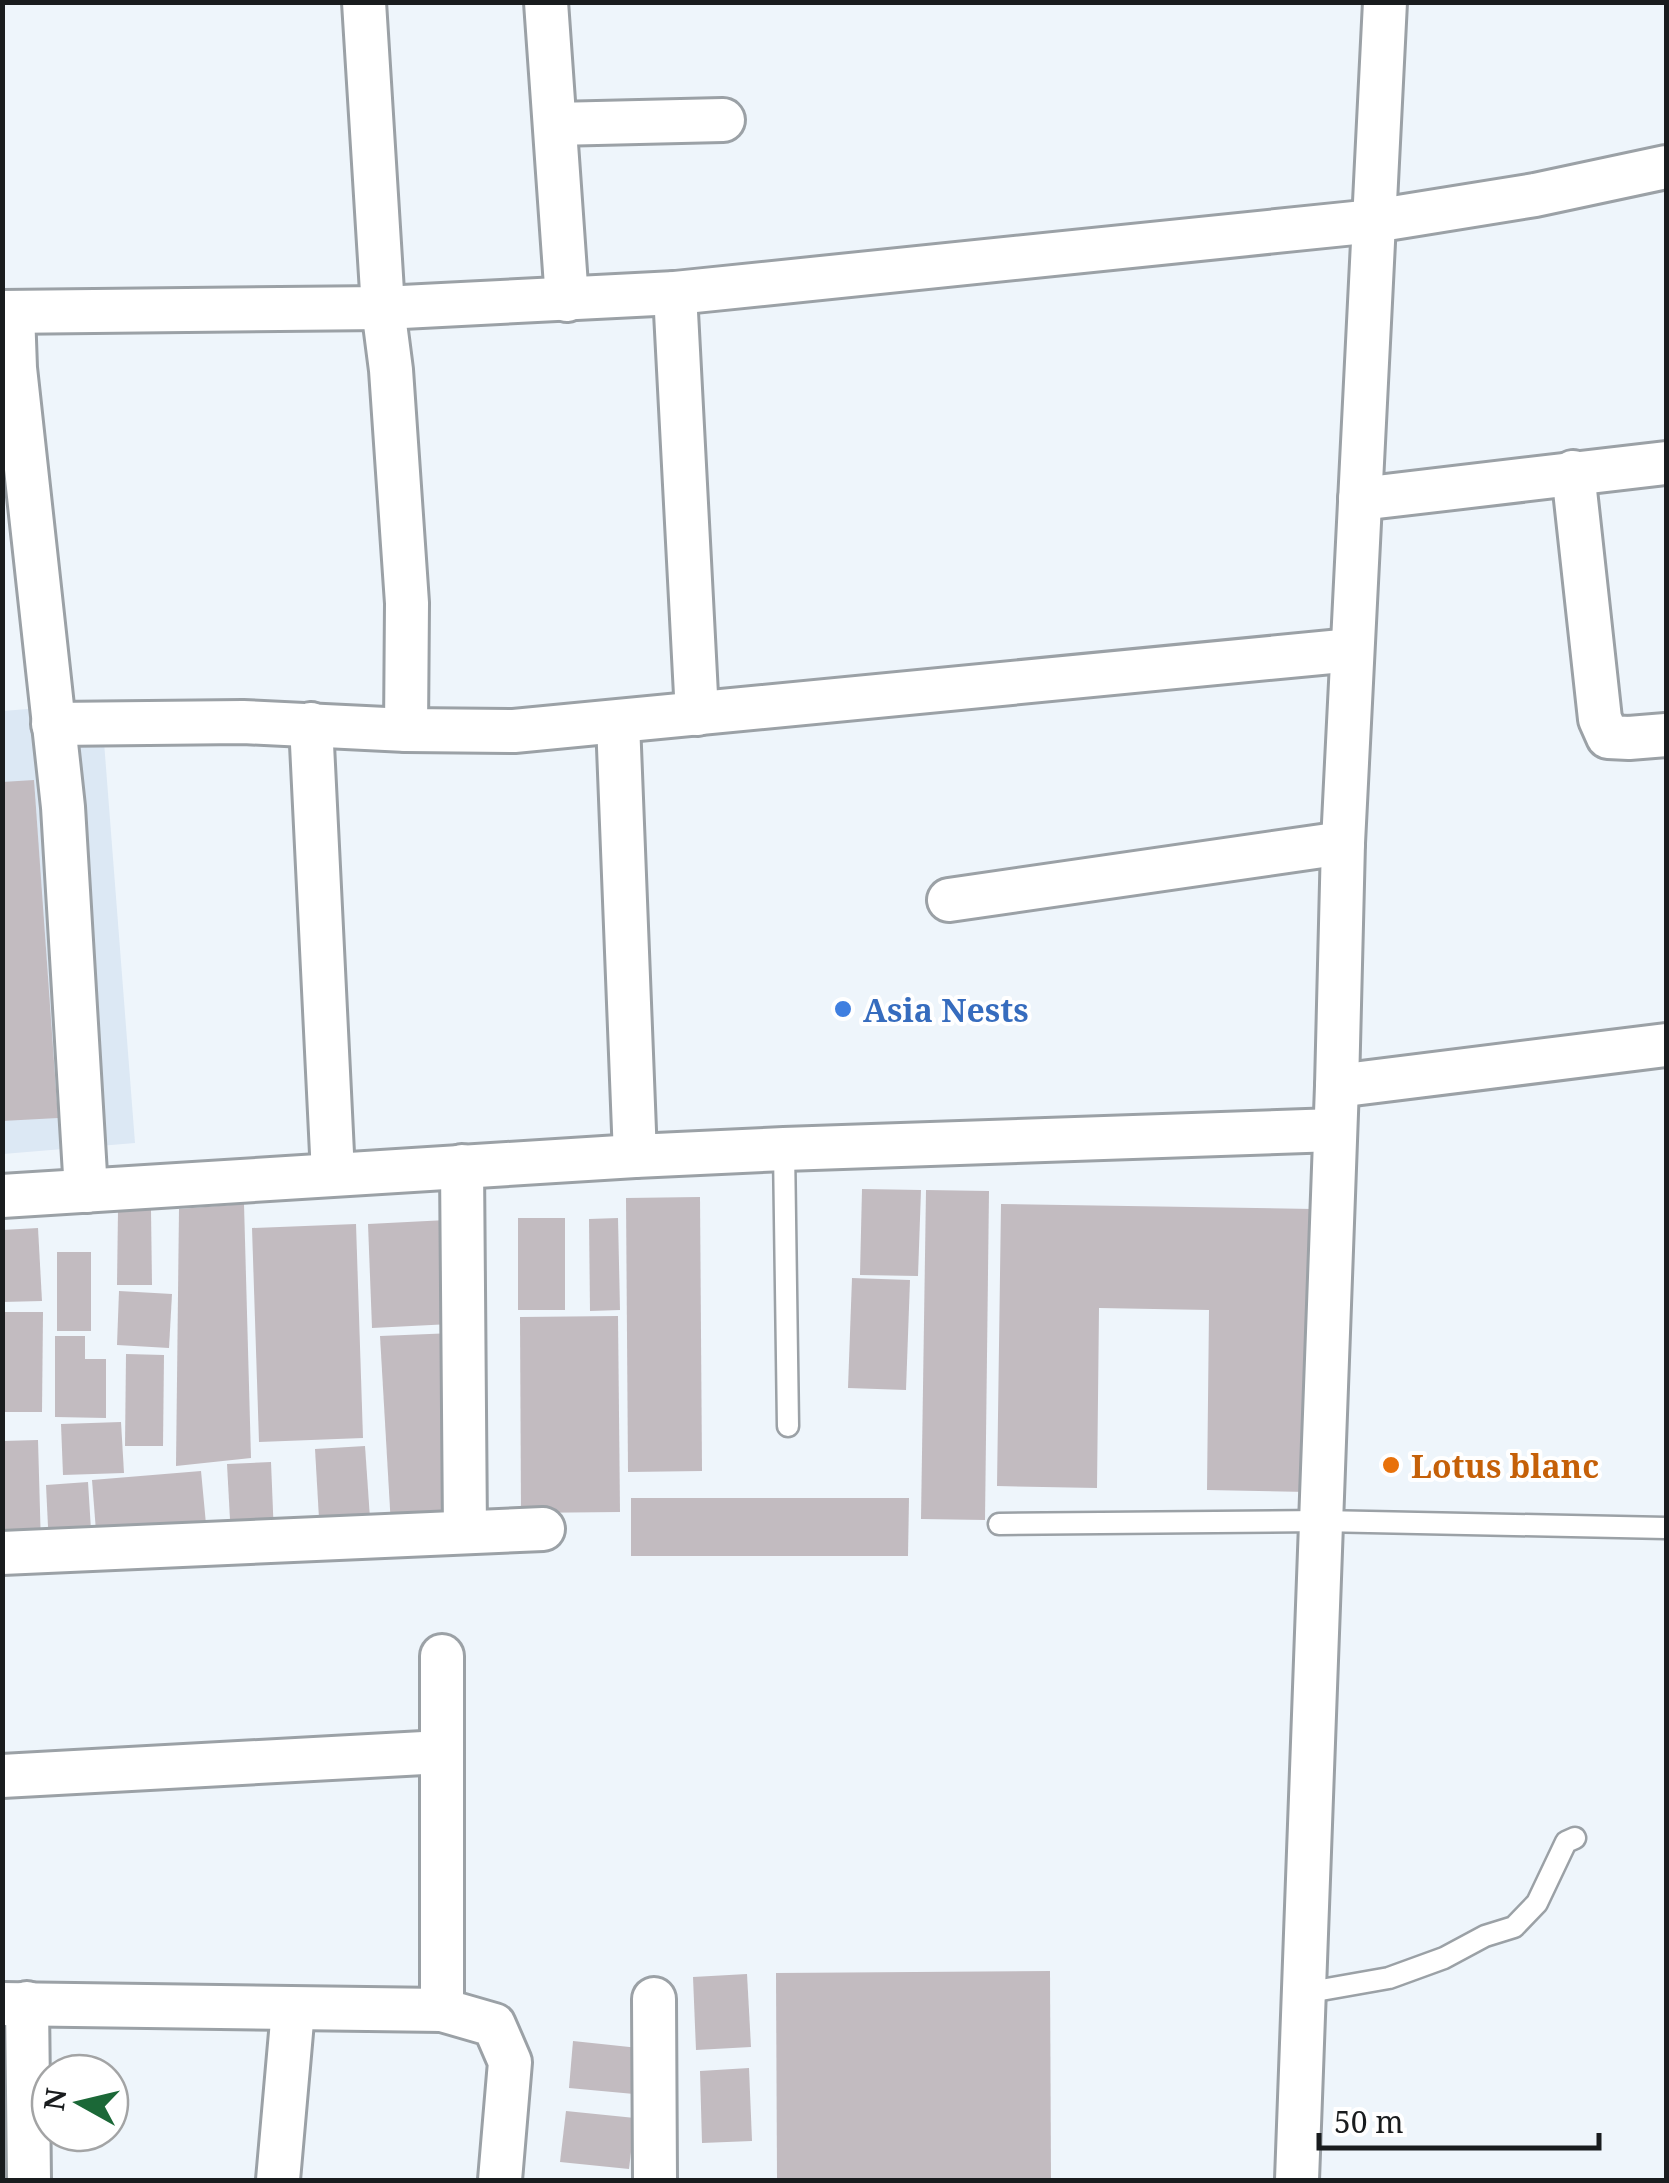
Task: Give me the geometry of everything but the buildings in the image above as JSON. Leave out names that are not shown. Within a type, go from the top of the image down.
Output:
[{"type":"street","points":[[364,2],[406,603],[406,730]]},
{"type":"street","points":[[546,2],[567,300]]},
{"type":"street","points":[[1297,2180],[1343,843],[1386,2]]},
{"type":"street","points":[[555,124],[722,120]]},
{"type":"street","points":[[86,1191],[63,808],[8,312],[383,308],[675,293],[1374,222],[1534,195],[1666,167]]},
{"type":"street","points":[[675,293],[697,714]]},
{"type":"street","points":[[1360,499],[1666,463]]},
{"type":"street","points":[[1573,472],[1600,719],[1608,737],[1666,735]]},
{"type":"street","points":[[53,724],[243,722],[514,731],[1352,650]]},
{"type":"street","points":[[618,722],[634,1156]]},
{"type":"street","points":[[311,724],[333,1174]]},
{"type":"street","points":[[949,900],[1343,843]]},
{"type":"street","points":[[1337,1086],[1666,1045]]},
{"type":"street","points":[[2,1196],[784,1148],[1335,1130]]},
{"type":"street","points":[[462,1166],[464,1532]]},
{"type":"street","points":[[2,1553],[543,1529]]},
{"type":"street","points":[[442,1656],[442,2010]]},
{"type":"street","points":[[2,1776],[442,1752]]},
{"type":"street","points":[[654,1999],[655,2180]]},
{"type":"street","points":[[29,2180],[15,2004],[442,2010],[494,2025],[510,2062],[500,2180]]},
{"type":"street","points":[[278,2180],[294,2010]]},
{"type":"lane","points":[[784,1148],[788,1426]]},
{"type":"lane","points":[[1000,1524],[1320,1521],[1666,1528]]},
{"type":"lane","points":[[1304,1992],[1388,1978],[1514,1927],[1537,1903],[1566,1842],[1575,1838]]},
{"type":"shaded area","points":[[101,703],[135,1143],[3,1154],[3,711]]},
{"type":"place","name":"Asia Nests","points":[[843,1009]]},
{"type":"place","name":"Lotus blanc","points":[[1391,1465]]}]
